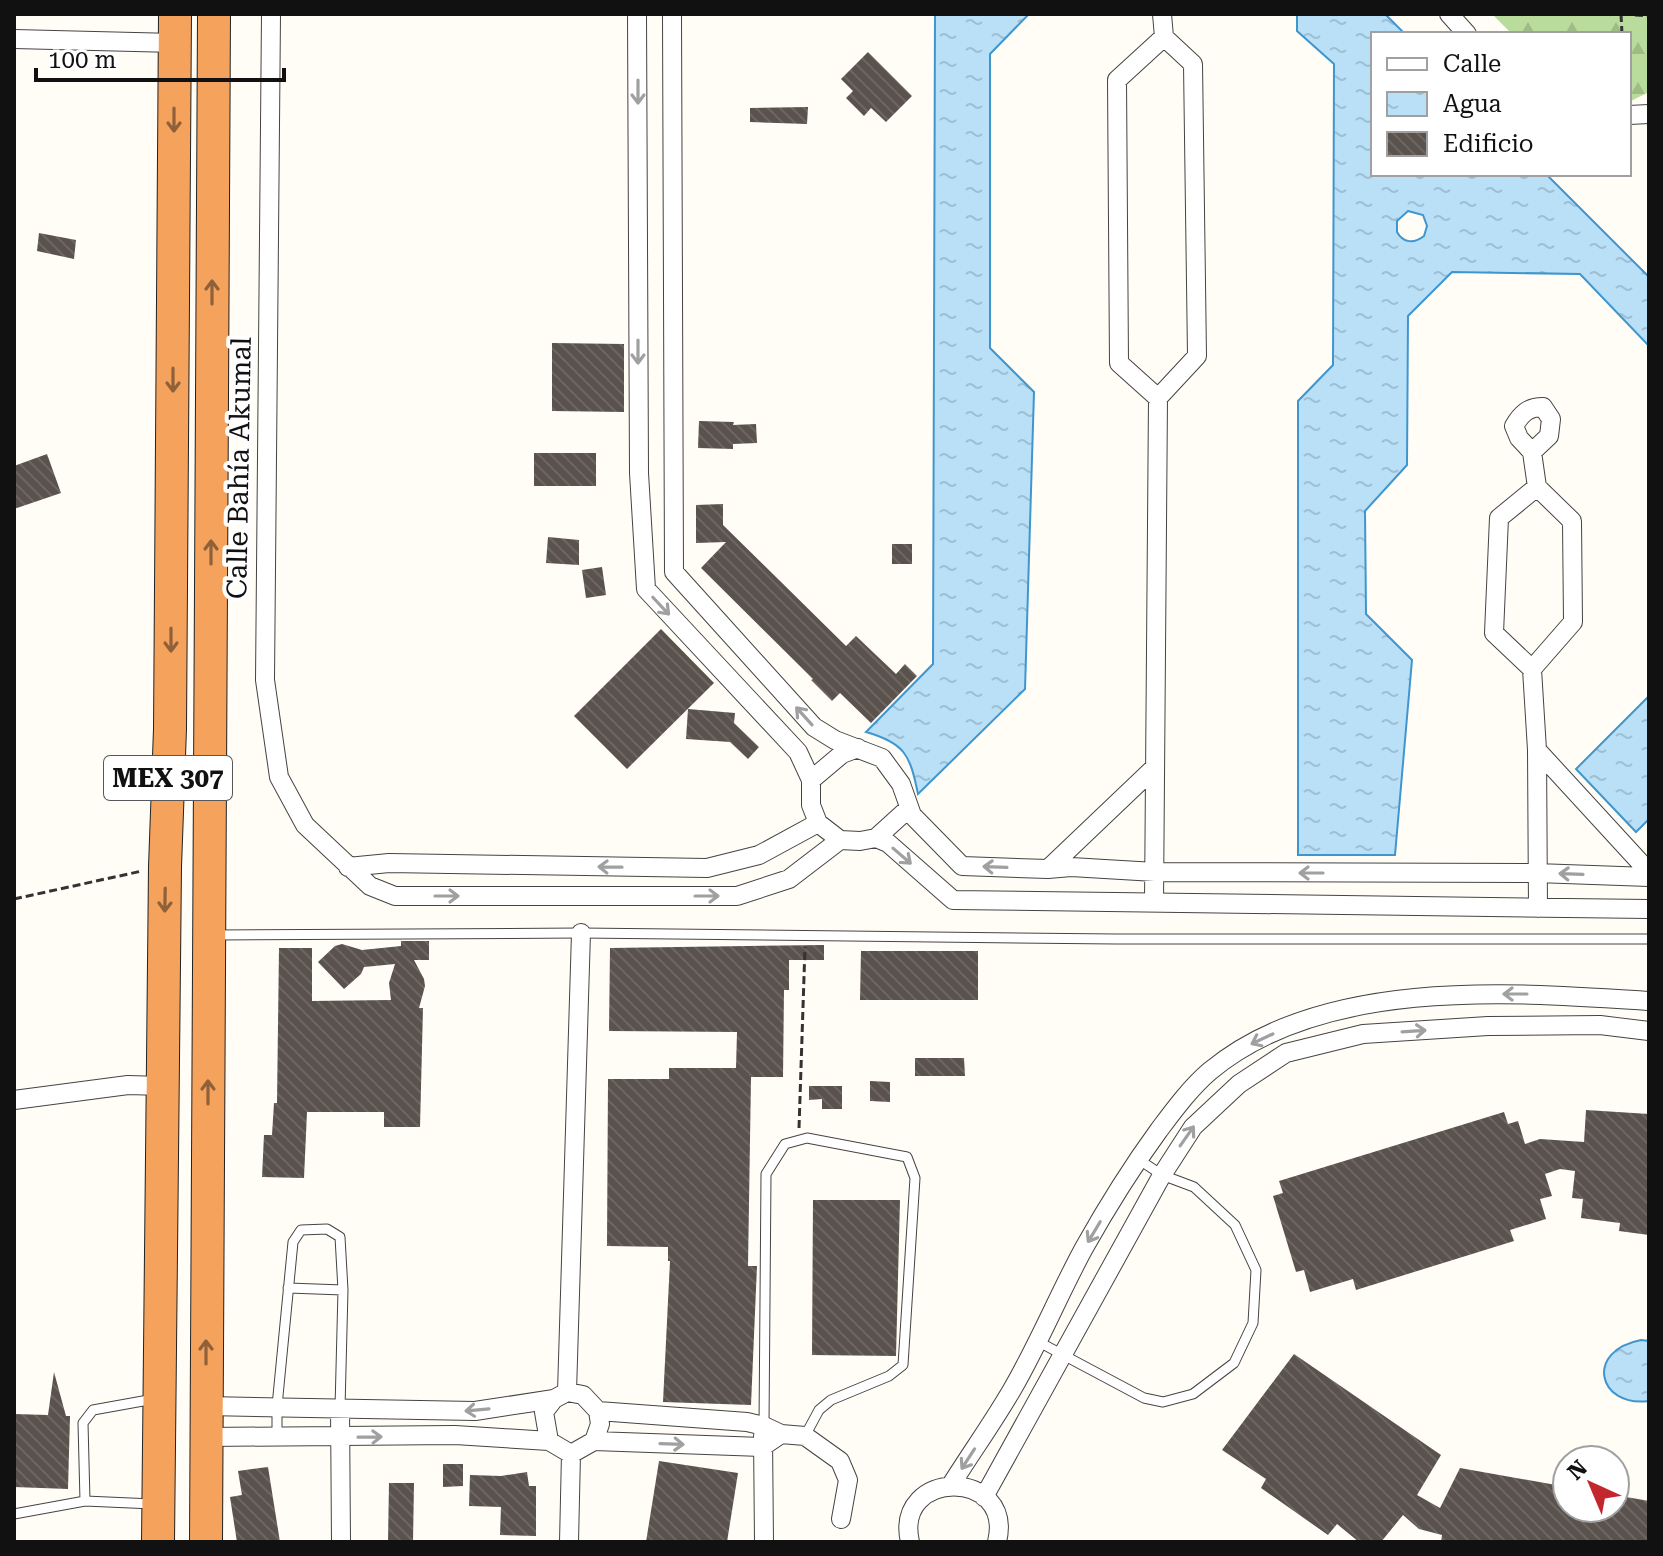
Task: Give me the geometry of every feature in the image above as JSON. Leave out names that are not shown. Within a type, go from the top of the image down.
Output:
[{"type":"highway","name":"MEX 307","points":[[206,1542],[214,14]]},
{"type":"highway","name":"MEX 307","points":[[158,1542],[165,867],[170,713],[175,28]]},
{"type":"street","name":"Calle Bahía Akumal","points":[[271,14],[265,680],[279,777],[305,825],[370,886],[395,896],[737,896],[789,879],[840,840]]},
{"type":"street","points":[[637,14],[639,473],[646,589],[798,752],[811,780],[811,805],[818,823],[840,840],[860,841],[876,838],[908,809]]},
{"type":"street","points":[[672,14],[674,572],[814,727],[835,740],[882,758],[901,784],[908,809],[962,866],[1155,872],[1649,874]]},
{"type":"street","points":[[1154,903],[1158,398],[1197,356],[1193,64],[1164,37],[1162,14]]},
{"type":"street","points":[[1449,14],[1465,32]]},
{"type":"street","points":[[14,39],[175,28]]},
{"type":"street","points":[[1158,398],[1119,363],[1117,80],[1164,37]]},
{"type":"street","points":[[1532,452],[1537,487],[1572,521],[1573,622],[1532,669]]},
{"type":"street","points":[[1537,487],[1499,518],[1494,633],[1532,669],[1537,750],[1538,908]]},
{"type":"street","points":[[811,780],[842,754],[858,748]]},
{"type":"street","points":[[1537,750],[1649,874]]},
{"type":"street","points":[[1048,869],[1154,768]]},
{"type":"street","points":[[348,867],[389,863],[707,868],[759,855],[818,823]]},
{"type":"street","points":[[876,838],[888,843],[953,900],[1649,909]]},
{"type":"street","points":[[549,1441],[544,1412],[561,1395],[581,933]]},
{"type":"street","points":[[951,1485],[1013,1388],[1084,1248],[1138,1159],[1174,1110],[1209,1071],[1252,1042],[1307,1018],[1404,998],[1518,994],[1649,1001]]},
{"type":"street","points":[[1543,1026],[1546,995]]},
{"type":"street","points":[[984,1497],[1162,1175],[1193,1127],[1239,1084],[1286,1053],[1363,1034],[1488,1026],[1600,1025],[1649,1031]]},
{"type":"street","points":[[14,1100],[128,1085],[162,1086]]},
{"type":"street","points":[[207,1422],[277,1406],[475,1411],[561,1395],[583,1395],[598,1411],[600,1424],[594,1441]]},
{"type":"street","points":[[340,1408],[341,1542]]},
{"type":"street","points":[[598,1411],[805,1436],[840,1461],[848,1480],[841,1519]]},
{"type":"street","points":[[207,1422],[277,1438],[455,1435],[549,1441],[571,1454]]},
{"type":"street","points":[[764,1542],[762,1447],[773,1430]]},
{"type":"street","points":[[571,1454],[594,1441],[762,1447]]},
{"type":"street","points":[[569,1542],[571,1454]]},
{"type":"street","points":[[910,1542],[909,1523],[914,1508],[923,1497],[951,1485],[963,1486],[984,1497],[998,1523],[997,1542]]},
{"type":"lane","points":[[209,935],[581,933],[1116,939],[1649,939]]},
{"type":"lane","points":[[773,1430],[766,1174],[785,1144],[807,1138],[907,1157],[915,1178],[903,1365],[889,1376],[831,1400],[819,1410],[805,1436]]},
{"type":"lane","points":[[1037,1341],[1144,1398],[1163,1402],[1193,1394],[1234,1363],[1253,1323],[1256,1270],[1235,1225],[1194,1187],[1162,1175],[1138,1159]]},
{"type":"lane","points":[[277,1438],[277,1406],[293,1242],[301,1230],[327,1229],[340,1237],[343,1290],[340,1408]]},
{"type":"lane","points":[[288,1288],[343,1290]]},
{"type":"lane","points":[[85,1501],[83,1423],[93,1410],[159,1398]]},
{"type":"lane","points":[[14,1514],[85,1501],[158,1504]]},
{"type":"path","points":[[1622,14],[1649,16]]},
{"type":"path","points":[[14,899],[120,874],[165,867]]},
{"type":"path","points":[[799,1140],[805,935]]},
{"type":"green space","points":[[1492,14],[1649,14],[1649,92],[1631,101],[1631,32],[1510,32]]},
{"type":"water","points":[[935,14],[1029,14],[990,54],[990,348],[1034,392],[1025,689],[918,794],[904,752],[889,741],[866,732],[933,664]]},
{"type":"water","points":[[1297,14],[1385,14],[1403,32],[1371,32],[1371,176],[1548,176],[1649,277],[1649,346],[1580,274],[1452,272],[1408,316],[1407,465],[1365,511],[1366,614],[1412,660],[1395,855],[1298,855],[1298,401],[1333,365],[1334,64],[1297,31]],"holes":[[[1408,211],[1423,215],[1427,226],[1424,236],[1416,240],[1409,241],[1397,232],[1397,221]]]},
{"type":"water","points":[[1649,696],[1649,819],[1636,832],[1576,769]]},
{"type":"water","points":[[1641,1340],[1649,1341],[1649,1401],[1632,1401],[1618,1396],[1609,1388],[1604,1377],[1605,1366],[1611,1355],[1623,1346]]},
{"type":"building","points":[[868,52],[912,96],[886,122],[871,108],[864,116],[846,98],[853,91],[841,79]]},
{"type":"building","points":[[808,107],[807,124],[750,122],[750,108]]},
{"type":"building","points":[[39,233],[76,240],[74,259],[37,251]]},
{"type":"building","points":[[552,343],[624,344],[624,412],[552,411]]},
{"type":"building","points":[[699,421],[756,424],[757,443],[733,444],[733,449],[698,448]]},
{"type":"building","points":[[534,453],[596,453],[596,486],[534,486]]},
{"type":"building","points":[[47,454],[61,493],[14,509],[14,466]]},
{"type":"building","points":[[723,504],[723,525],[846,646],[856,636],[896,674],[905,664],[917,676],[871,723],[840,693],[832,701],[701,568],[726,542],[696,543],[696,505]]},
{"type":"building","points":[[548,537],[579,540],[579,565],[546,563]]},
{"type":"building","points":[[892,544],[912,544],[912,564],[892,564]]},
{"type":"building","points":[[602,567],[606,595],[586,598],[582,570]]},
{"type":"building","points":[[661,629],[714,683],[627,769],[574,716]]},
{"type":"building","points":[[688,709],[735,713],[734,723],[759,747],[748,759],[730,742],[686,739]]},
{"type":"building","points":[[401,941],[429,941],[429,960],[414,960],[425,986],[419,1008],[423,1008],[420,1127],[384,1127],[384,1112],[307,1112],[304,1178],[262,1177],[264,1135],[272,1135],[274,1103],[277,1103],[279,948],[312,948],[312,1001],[391,1000],[389,983],[395,964],[364,967],[361,974],[344,989],[318,962],[335,946],[342,944],[362,950],[401,946]]},
{"type":"building","points":[[824,945],[824,960],[789,960],[789,990],[784,990],[783,1077],[751,1077],[748,1266],[757,1266],[751,1405],[663,1402],[670,1261],[668,1247],[607,1246],[608,1079],[669,1079],[669,1068],[736,1068],[737,1032],[609,1031],[610,948]]},
{"type":"building","points":[[861,951],[978,951],[978,1000],[860,1000]]},
{"type":"building","points":[[915,1058],[964,1058],[965,1076],[915,1076]]},
{"type":"building","points":[[870,1081],[890,1082],[890,1102],[870,1101]]},
{"type":"building","points":[[809,1086],[842,1086],[842,1109],[822,1109],[822,1099],[809,1100]]},
{"type":"building","points":[[1586,1110],[1649,1114],[1649,1235],[1619,1231],[1620,1223],[1581,1218],[1583,1199],[1572,1198],[1575,1171],[1560,1169],[1545,1174],[1552,1196],[1540,1199],[1546,1219],[1510,1230],[1514,1241],[1356,1290],[1353,1279],[1310,1292],[1304,1270],[1296,1272],[1273,1196],[1283,1193],[1279,1181],[1504,1112],[1508,1124],[1518,1121],[1525,1144],[1540,1139],[1584,1142]]},
{"type":"building","points":[[813,1200],[900,1200],[896,1356],[812,1355]]},
{"type":"building","points":[[1294,1354],[1441,1455],[1417,1495],[1440,1508],[1460,1468],[1551,1484],[1551,1524],[1631,1524],[1631,1498],[1649,1501],[1649,1542],[1441,1542],[1442,1535],[1419,1529],[1403,1515],[1381,1542],[1359,1542],[1337,1524],[1328,1535],[1261,1488],[1266,1479],[1222,1450]]},
{"type":"building","points":[[54,1372],[66,1416],[70,1416],[68,1489],[14,1487],[14,1414],[48,1415]]},
{"type":"building","points":[[659,1461],[738,1473],[727,1542],[646,1542]]},
{"type":"building","points":[[443,1464],[463,1464],[463,1486],[443,1487]]},
{"type":"building","points":[[268,1467],[280,1542],[237,1542],[230,1497],[242,1495],[238,1471]]},
{"type":"building","points":[[527,1472],[529,1486],[536,1486],[536,1536],[500,1535],[501,1507],[469,1506],[470,1475],[501,1476]]},
{"type":"building","points":[[389,1483],[414,1483],[413,1542],[388,1542]]}]
